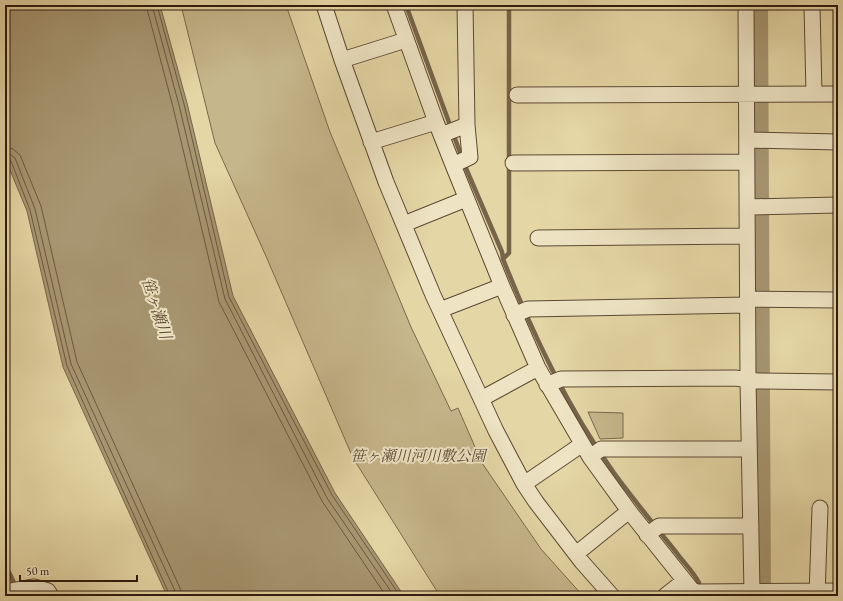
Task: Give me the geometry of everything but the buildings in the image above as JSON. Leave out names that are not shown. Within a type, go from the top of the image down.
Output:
[{"type":"street","points":[[324,5],[371,142],[440,310],[481,399],[524,484],[582,562],[612,596]]},
{"type":"street","points":[[394,5],[406,40],[450,129],[470,157],[460,162]]},
{"type":"street","points":[[465,5],[450,129],[460,162],[466,199],[502,286],[521,312],[538,368],[554,382],[581,445],[596,453],[749,449]]},
{"type":"street","points":[[746,5],[756,94],[757,140],[747,162],[756,207],[747,236],[754,301],[757,381],[749,449],[751,526],[760,592]]},
{"type":"street","points":[[812,5],[814,94]]},
{"type":"street","points":[[342,60],[406,40]]},
{"type":"street","points":[[517,95],[838,94]]},
{"type":"street","points":[[371,142],[450,129]]},
{"type":"street","points":[[757,140],[838,142]]},
{"type":"street","points":[[514,163],[747,162]]},
{"type":"street","points":[[404,224],[466,199]]},
{"type":"street","points":[[756,207],[838,205]]},
{"type":"street","points":[[538,238],[747,236]]},
{"type":"street","points":[[440,310],[502,286]]},
{"type":"street","points":[[521,312],[754,301],[838,300]]},
{"type":"street","points":[[481,399],[538,368]]},
{"type":"street","points":[[554,382],[735,378],[757,381],[838,382]]},
{"type":"street","points":[[524,484],[581,445]]},
{"type":"street","points":[[596,453],[629,511],[653,531],[689,589]]},
{"type":"street","points":[[817,594],[820,508]]},
{"type":"street","points":[[576,554],[629,511]]},
{"type":"street","points":[[653,531],[751,526]]},
{"type":"street","points":[[13,591],[34,587],[48,591],[51,596]]},
{"type":"street","points":[[665,596],[689,589],[697,592],[817,594],[838,591]]},
{"type":"green space","name":"笹ヶ瀬川河川敷公園","points":[[181,5],[286,5],[330,132],[411,327],[451,411],[458,408],[482,463],[541,549],[583,596],[440,596],[353,458],[265,254],[215,143]]},
{"type":"green space","points":[[588,412],[623,413],[623,438],[600,439]]},
{"type":"water","name":"笹ヶ瀬川","points":[[5,5],[160,5],[187,103],[233,296],[335,493],[404,596],[167,596],[63,367],[27,211],[5,158]]},
{"type":"waterway","points":[[406,5],[465,166],[502,252],[503,259],[514,287],[552,369],[581,422],[614,473],[699,583]]},
{"type":"waterway","points":[[503,259],[509,253],[509,5]]},
{"type":"waterway","points":[[760,5],[763,596]]},
{"type":"waterway","points":[[5,564],[16,587]]}]
